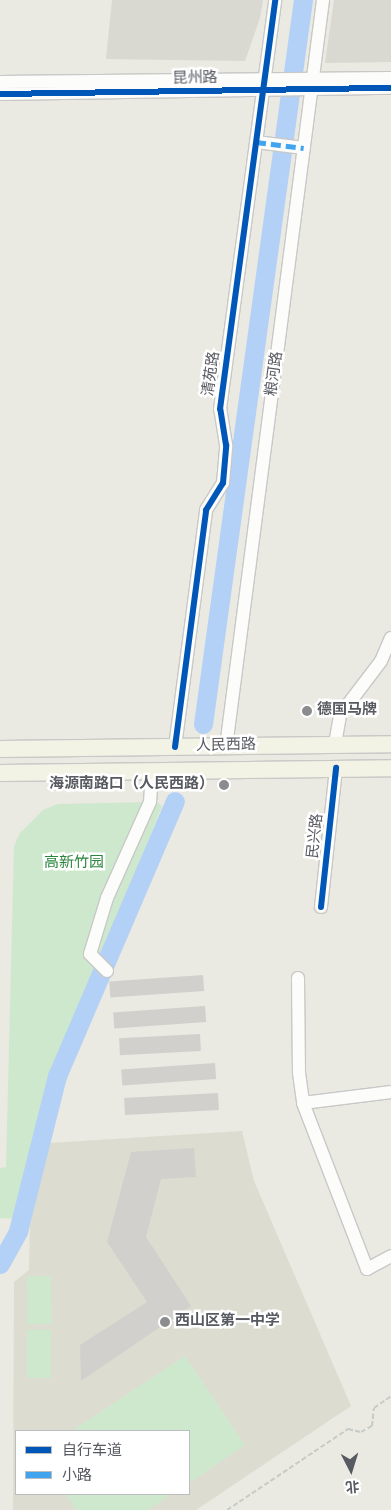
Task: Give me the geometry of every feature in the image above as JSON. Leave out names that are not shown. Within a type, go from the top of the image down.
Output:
[{"type":"main road","name":"人民西路","points":[[0,749],[391,744]]},
{"type":"main road","name":"人民西路","points":[[0,773],[391,768]]},
{"type":"street","name":"清苑路","points":[[175,747],[206,510],[223,483],[226,445],[220,409],[275,0]]},
{"type":"street","name":"粮河路","points":[[226,747],[323,0]]},
{"type":"street","name":"昆州路","points":[[312,85],[391,78]]},
{"type":"street","name":"昆州路","points":[[0,82],[264,86]]},
{"type":"street","name":"昆州路","points":[[0,94],[312,85],[391,88]]},
{"type":"street","points":[[256,142],[304,148]]},
{"type":"street","points":[[335,744],[340,715],[381,661],[391,638]]},
{"type":"street","name":"民兴路","points":[[321,907],[336,768]]},
{"type":"street","points":[[107,971],[90,954],[107,898],[150,802],[152,771]]},
{"type":"street","points":[[298,978],[299,1073],[303,1103],[367,1269],[391,1256]]},
{"type":"street","points":[[303,1103],[391,1092]]},
{"type":"path","points":[[227,1510],[348,1429],[361,1432],[372,1426],[374,1408],[391,1396]]},
{"type":"shaded area","points":[[112,0],[263,0],[260,18],[245,61],[106,59]]},
{"type":"shaded area","points":[[334,0],[391,0],[391,62],[325,63]]},
{"type":"shaded area","name":"西山区第一中学","points":[[242,1131],[254,1181],[351,1406],[196,1510],[13,1510],[14,1282],[29,1270],[30,1225],[49,1143]]},
{"type":"green space","name":"高新竹园","points":[[157,802],[162,806],[52,1082],[17,1219],[0,1218],[0,1168],[6,1167],[14,846],[20,833],[43,810],[58,804]]},
{"type":"green space","points":[[27,1276],[51,1276],[52,1324],[28,1324]]},
{"type":"green space","points":[[27,1330],[51,1330],[51,1378],[27,1378]]},
{"type":"green space","points":[[185,1356],[245,1445],[190,1482],[190,1430],[74,1430]]},
{"type":"green space","points":[[67,1495],[170,1495],[148,1510],[77,1510]]},
{"type":"building","points":[[203,975],[204,991],[110,998],[109,982]]},
{"type":"building","points":[[205,1006],[206,1022],[114,1028],[113,1012]]},
{"type":"building","points":[[200,1034],[201,1051],[120,1055],[119,1038]]},
{"type":"building","points":[[215,1063],[216,1079],[122,1086],[121,1070]]},
{"type":"building","points":[[218,1093],[219,1110],[125,1115],[124,1098]]},
{"type":"building","points":[[194,1148],[196,1177],[161,1179],[146,1237],[191,1306],[81,1381],[80,1345],[147,1302],[107,1242],[131,1152]]},
{"type":"waterway","points":[[203,724],[303,0]]},
{"type":"waterway","points":[[0,1264],[18,1231],[57,1076],[175,801]]},
{"type":"marked path","points":[[256,142],[304,148]]},
{"type":"cycle path","points":[[175,747],[206,510],[223,483],[226,445],[220,409],[275,0]]},
{"type":"cycle path","points":[[0,94],[391,88]]},
{"type":"cycle path","points":[[321,907],[336,768]]},
{"type":"place","name":"德国马牌","points":[[307,711]]},
{"type":"place","name":"海源南路口（人民西路）","points":[[224,785]]},
{"type":"place","name":"西山区第一中学","points":[[165,1322]]}]
